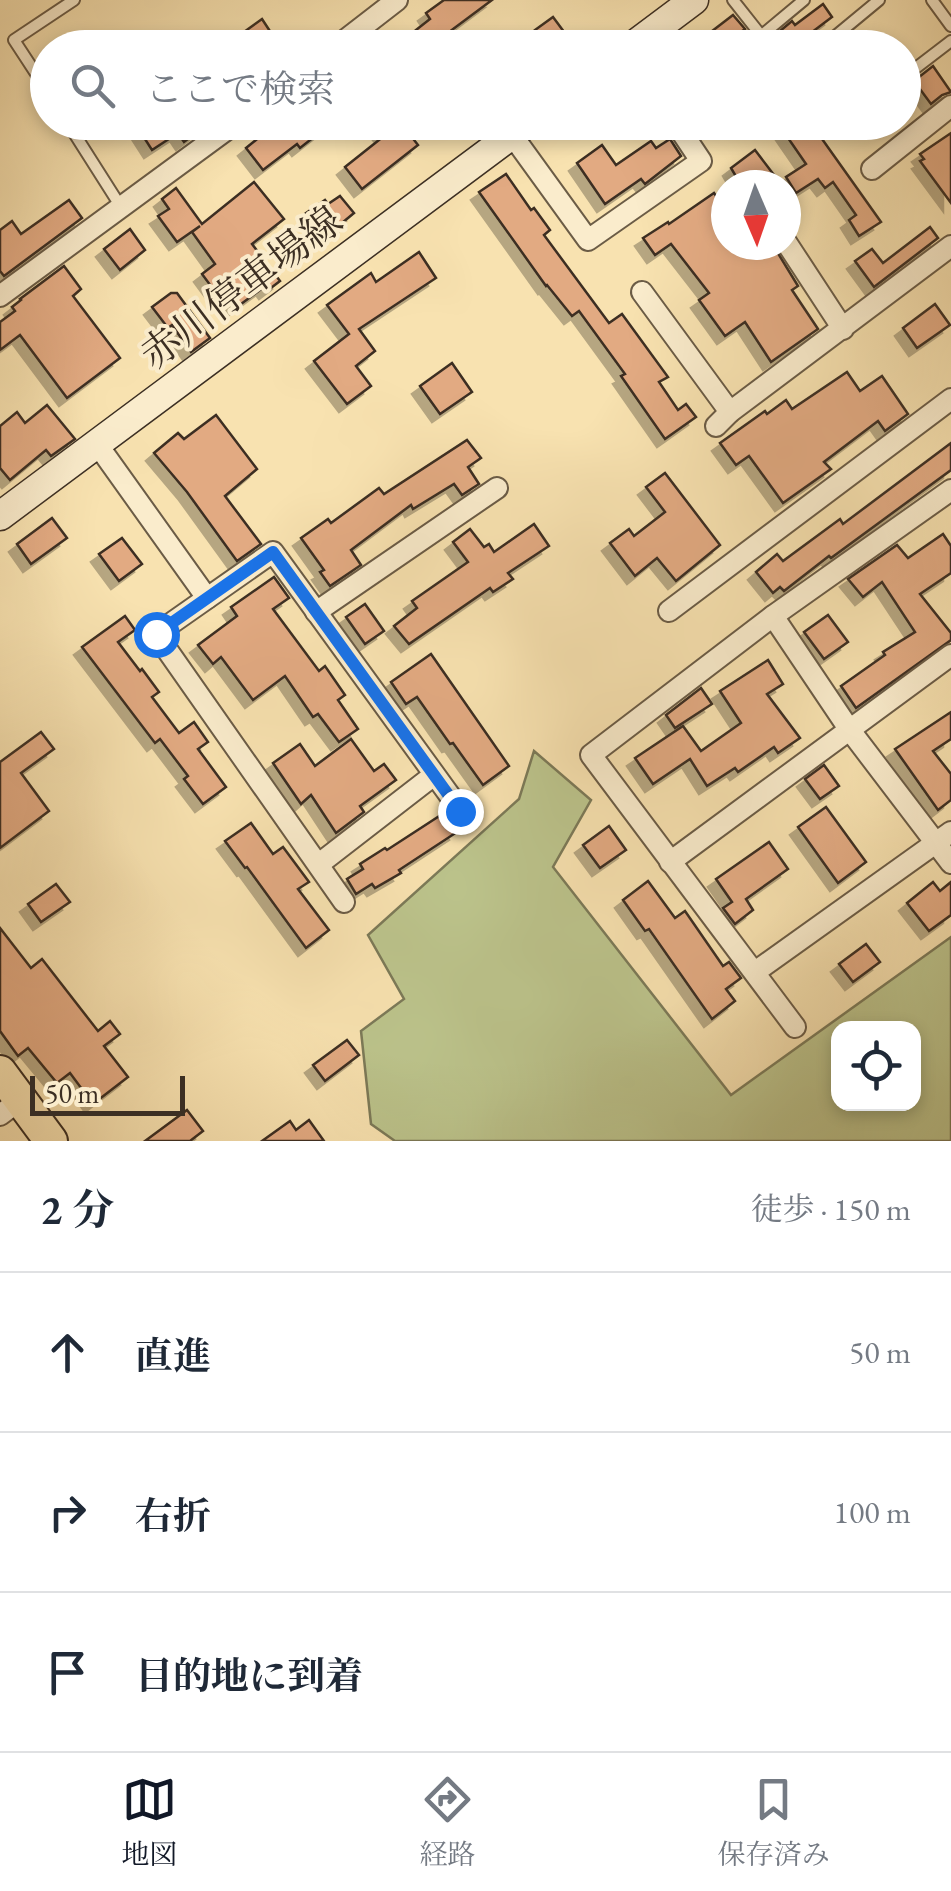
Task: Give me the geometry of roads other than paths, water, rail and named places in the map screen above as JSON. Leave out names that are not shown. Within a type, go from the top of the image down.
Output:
[{"type":"highway","points":[[0,1072],[10,1107],[51,1141]]},
{"type":"main road","points":[[654,30],[694,0]]},
{"type":"main road","name":"赤川停車場線","points":[[0,516],[506,140]]},
{"type":"street","points":[[358,30],[397,0]]},
{"type":"street","points":[[921,130],[951,106]]},
{"type":"street","points":[[0,296],[213,140]]},
{"type":"street","points":[[528,140],[588,240],[701,161],[686,140]]},
{"type":"street","points":[[872,170],[909,140]]},
{"type":"street","points":[[642,292],[723,419],[951,246]]},
{"type":"street","points":[[798,260],[843,328]]},
{"type":"street","points":[[670,612],[951,400]]},
{"type":"street","points":[[97,444],[207,598]]},
{"type":"street","points":[[316,612],[496,488]]},
{"type":"street","points":[[796,1028],[591,755],[773,616],[948,499]]},
{"type":"street","points":[[344,902],[156,634],[273,552],[460,811]]},
{"type":"street","points":[[773,616],[849,729],[944,838],[951,863]]},
{"type":"street","points":[[670,862],[951,655]]},
{"type":"street","points":[[319,864],[434,775]]},
{"type":"street","points":[[755,972],[944,838]]},
{"type":"lane","points":[[30,64],[14,40],[74,0]]},
{"type":"lane","points":[[733,0],[758,30]]},
{"type":"lane","points":[[768,30],[804,0]]},
{"type":"lane","points":[[843,30],[879,0]]},
{"type":"lane","points":[[932,0],[951,26]]},
{"type":"lane","points":[[921,64],[951,41]]},
{"type":"lane","points":[[79,140],[122,208]]}]
